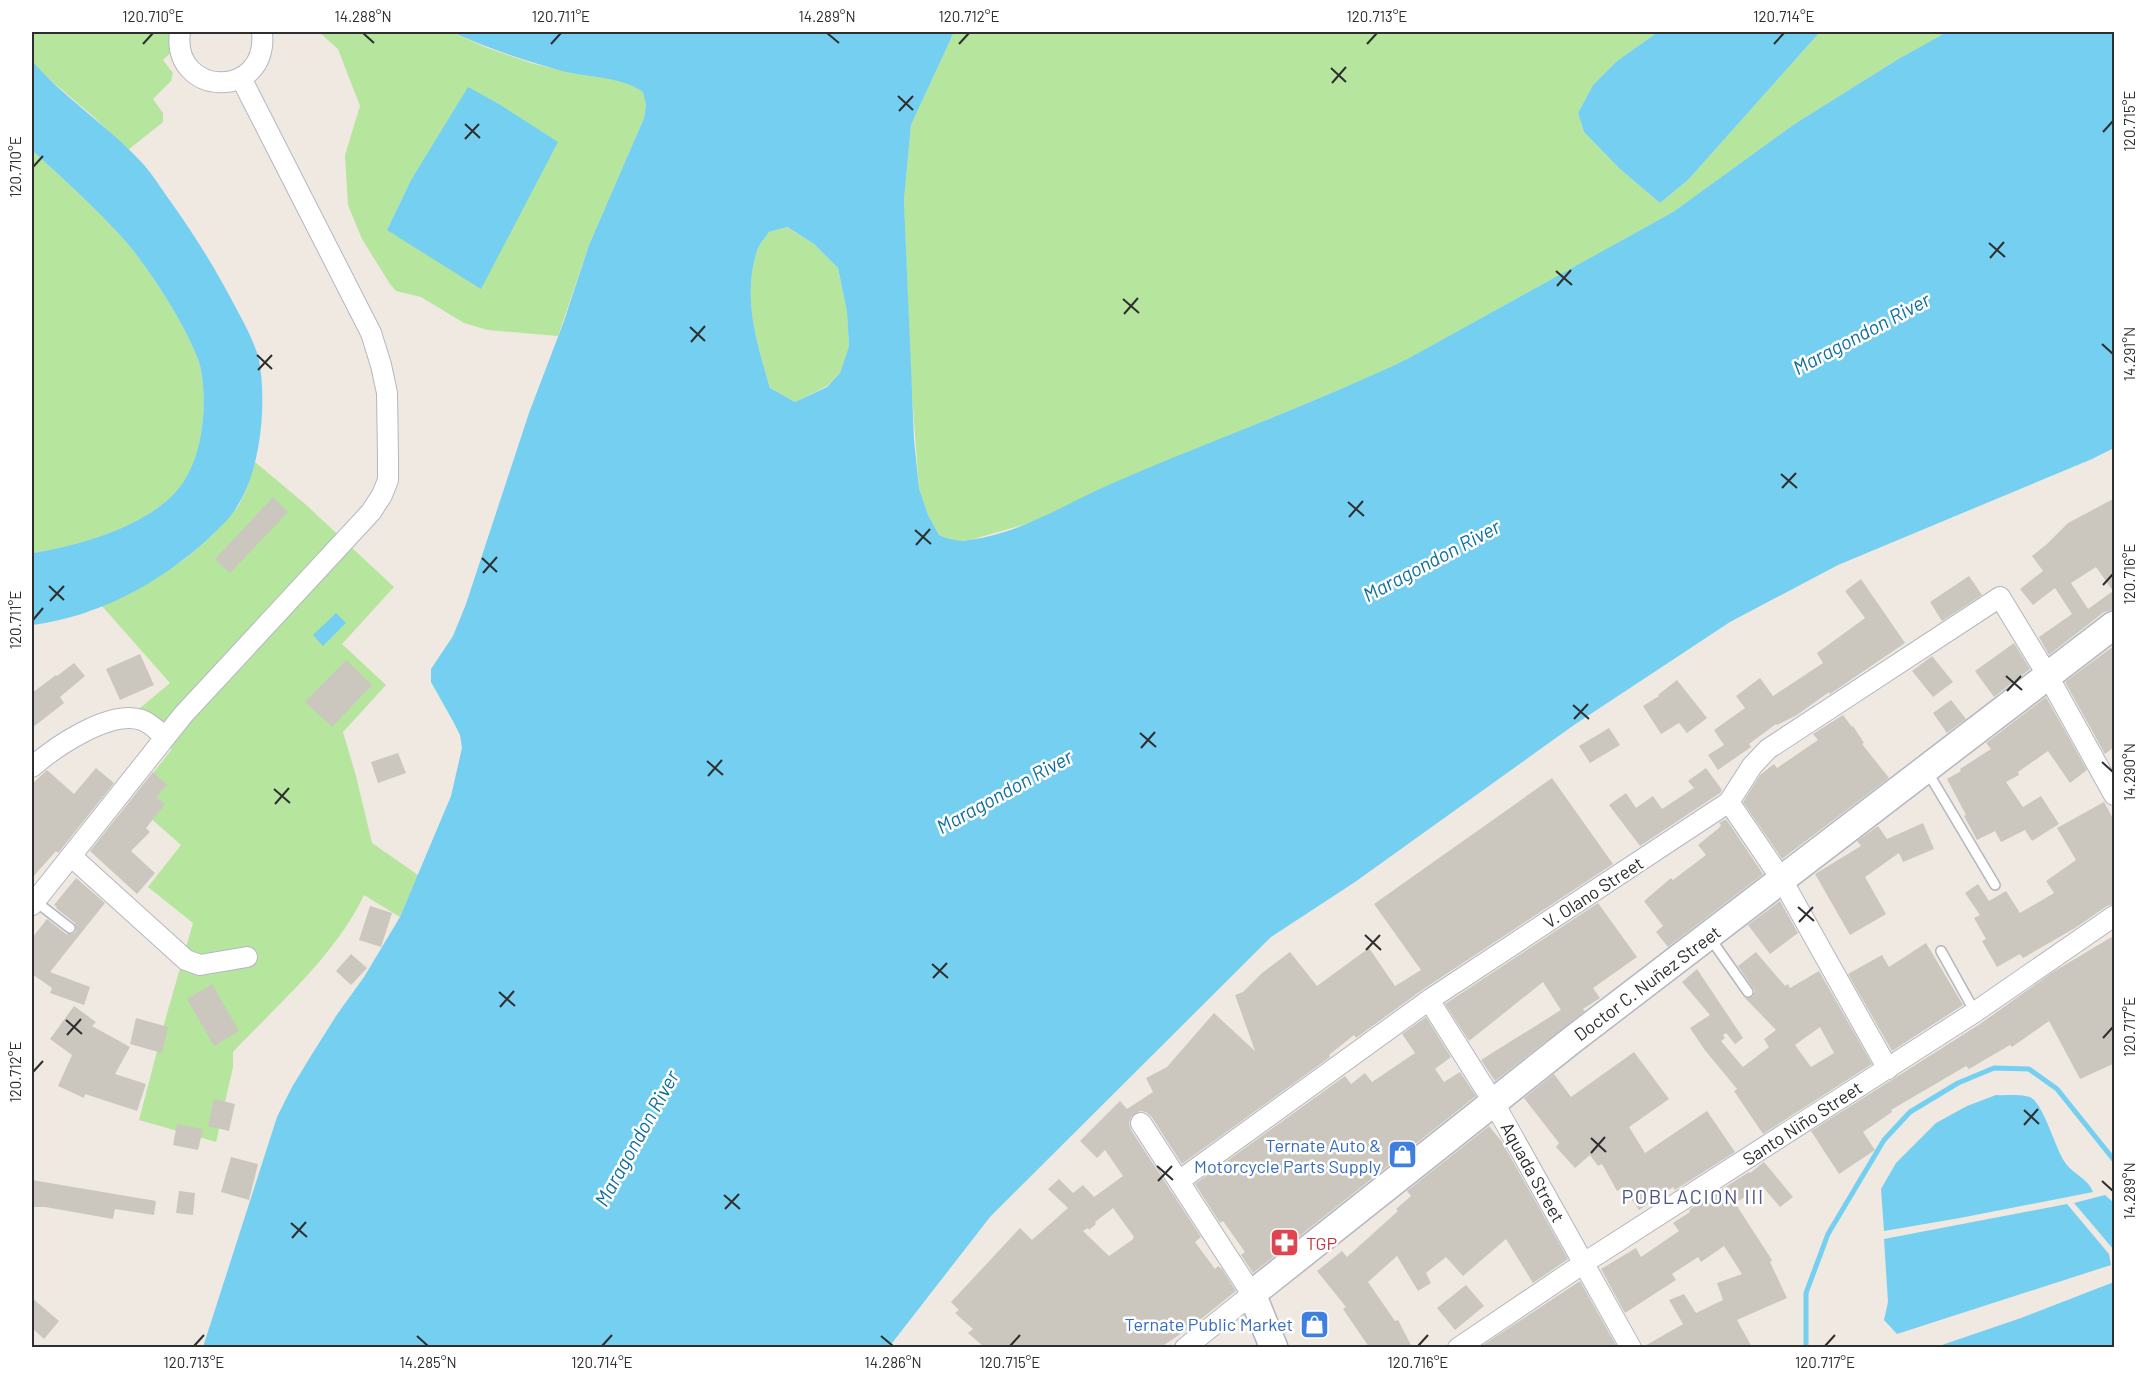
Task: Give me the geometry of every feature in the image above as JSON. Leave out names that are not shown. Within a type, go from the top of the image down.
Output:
[{"type":"main road","name":"Doctor C. Nuñez Street","points":[[1252,1294],[1708,936],[2115,625]]},
{"type":"main road","points":[[1252,1294],[1274,1347]]},
{"type":"street","points":[[180,32],[180,51],[190,70],[199,77],[220,83],[241,78],[257,63],[261,53],[262,32]]},
{"type":"street","points":[[33,903],[165,737],[371,512],[388,480],[387,393],[371,333],[241,78]]},
{"type":"street","name":"V. Olano Street","points":[[1179,1181],[1429,1000],[1729,802],[1752,766],[1768,749],[2000,597],[2048,676]]},
{"type":"street","points":[[2048,676],[2115,795]]},
{"type":"street","points":[[32,767],[69,741],[113,720],[142,720],[165,737]]},
{"type":"street","points":[[1729,802],[1782,880],[1888,1069]]},
{"type":"street","points":[[71,856],[186,960],[200,965],[247,957]]},
{"type":"street","name":"Santo Niño Street","points":[[1458,1347],[1584,1263],[1975,1012],[2115,916]]},
{"type":"street","name":"Aquada Street","points":[[1429,1000],[1494,1103],[1630,1347]]},
{"type":"street","points":[[1141,1123],[1252,1294]]},
{"type":"street","name":"Doctor C. Nuñez Street","points":[[1185,1347],[1252,1294]]},
{"type":"lane","points":[[1926,769],[1995,885]]},
{"type":"lane","points":[[33,903],[70,928]]},
{"type":"lane","points":[[1708,936],[1748,992]]},
{"type":"lane","points":[[1941,951],[1975,1012]]},
{"type":"green space","points":[[32,32],[189,32],[163,60],[173,73],[171,81],[153,99],[163,113],[163,122],[128,150],[41,72],[32,61]]},
{"type":"green space","points":[[319,32],[452,32],[485,47],[531,63],[571,73],[619,80],[643,92],[646,105],[644,118],[589,245],[558,336],[488,330],[464,323],[421,297],[396,291],[390,284],[362,239],[348,205],[345,155],[360,106],[338,49]],"holes":[[[468,88],[499,104],[557,142],[528,197],[387,230],[411,180]]]},
{"type":"green space","points":[[954,32],[1658,32],[1617,61],[1593,85],[1578,113],[1584,132],[1620,169],[1660,203],[1688,180],[1820,32],[1947,32],[1900,58],[1793,125],[1673,212],[1409,358],[1365,379],[1103,488],[1033,522],[970,540],[956,541],[939,535],[928,515],[919,488],[911,381],[904,200],[911,125]]},
{"type":"green space","points":[[32,150],[109,223],[151,275],[170,304],[199,362],[204,403],[196,455],[184,481],[172,496],[136,521],[116,530],[72,545],[32,553]]},
{"type":"green space","points":[[786,227],[814,244],[838,268],[847,312],[849,346],[840,373],[827,386],[795,402],[770,388],[756,337],[751,303],[753,269],[758,248],[769,232]]},
{"type":"green space","points":[[255,462],[304,503],[394,587],[342,644],[386,685],[343,732],[372,843],[418,875],[400,917],[364,895],[352,917],[322,959],[233,1052],[233,1067],[216,1142],[139,1120],[193,923],[148,887],[181,845],[131,801],[172,749],[133,714],[170,683],[102,606],[168,571],[211,536],[239,505]]},
{"type":"water","name":"Maragondon River","points":[[452,32],[954,32],[911,125],[904,200],[914,440],[919,488],[928,515],[939,535],[961,541],[987,537],[1022,526],[1104,487],[1334,392],[1409,358],[1673,212],[1793,125],[1900,58],[1947,32],[2114,32],[2114,448],[1838,565],[1730,622],[1574,725],[1355,882],[1271,937],[990,1217],[889,1347],[203,1347],[277,1117],[309,1059],[364,977],[400,917],[451,796],[462,748],[460,735],[431,682],[431,669],[453,636],[466,604],[529,413],[564,321],[589,245],[644,118],[646,105],[643,92],[634,87],[615,80],[548,67],[506,54]],"holes":[[[787,227],[814,244],[838,268],[847,312],[849,346],[840,373],[827,387],[795,402],[770,388],[753,320],[751,303],[753,269],[758,248],[769,232]]]},
{"type":"water","points":[[1658,32],[1820,32],[1688,180],[1660,203],[1620,169],[1584,132],[1578,113],[1593,85],[1617,61]]},
{"type":"water","points":[[32,61],[144,165],[196,239],[229,295],[255,347],[261,377],[262,415],[257,454],[246,490],[232,514],[208,539],[169,570],[104,606],[56,621],[32,625],[32,553],[72,545],[116,530],[136,521],[172,496],[184,481],[196,455],[204,403],[199,362],[170,304],[151,275],[109,223],[32,150]]},
{"type":"water","points":[[468,87],[558,142],[481,289],[387,230],[411,180]]},
{"type":"water","points":[[336,613],[346,623],[323,646],[313,635]]},
{"type":"water","points":[[1996,1095],[2020,1095],[2033,1099],[2041,1110],[2064,1161],[2091,1187],[2093,1192],[1884,1231],[1881,1189],[1896,1163],[1936,1123],[1967,1106]]},
{"type":"water","points":[[2105,1195],[2114,1203],[2114,1250],[2074,1203]]},
{"type":"water","points":[[2067,1204],[2109,1254],[2111,1265],[1897,1334],[1884,1320],[1888,1302],[1884,1239]]},
{"type":"water","points":[[2114,1282],[2114,1347],[1936,1347],[2021,1318]]},
{"type":"building","points":[[273,497],[288,512],[230,573],[215,559]]},
{"type":"building","points":[[2115,498],[2115,609],[2104,612],[2049,655],[2039,637],[2072,614],[2055,588],[2033,605],[2020,589],[2043,571],[2032,556],[2068,523]],"holes":[[[2096,567],[2113,591],[2088,609],[2071,583]]]},
{"type":"building","points":[[1969,576],[1982,595],[1942,621],[1930,602]]},
{"type":"building","points":[[1861,579],[1905,643],[1797,715],[1776,724],[1749,744],[1751,747],[1718,770],[1708,755],[1724,745],[1714,730],[1745,708],[1736,696],[1760,678],[1773,696],[1823,663],[1817,653],[1865,618],[1845,591]]},
{"type":"building","points":[[2014,643],[2030,669],[1994,697],[1975,671]]},
{"type":"building","points":[[2115,645],[2115,746],[2105,754],[2065,682]]},
{"type":"building","points":[[140,654],[154,685],[120,700],[106,669]]},
{"type":"building","points":[[1932,656],[1953,682],[1933,697],[1912,671]]},
{"type":"building","points":[[346,660],[372,685],[332,727],[305,702]]},
{"type":"building","points":[[74,663],[85,676],[60,697],[64,703],[32,728],[32,693]]},
{"type":"building","points":[[1677,680],[1707,718],[1687,733],[1679,723],[1661,734],[1643,706]]},
{"type":"building","points":[[2046,697],[2087,770],[2070,783],[2048,751],[2018,772],[2019,775],[2006,782],[2023,807],[2041,796],[2059,824],[2032,841],[2025,830],[2001,842],[1995,831],[1977,840],[1947,779],[1991,749],[1986,743]]},
{"type":"building","points":[[1951,700],[1966,719],[1947,733],[1933,713]]},
{"type":"building","points":[[1843,715],[1889,778],[1782,859],[1743,802],[1760,775],[1774,764],[1777,768],[1818,740],[1813,734]]},
{"type":"building","points":[[1609,728],[1620,745],[1590,763],[1579,746]]},
{"type":"building","points":[[398,753],[406,773],[378,783],[371,762]]},
{"type":"building","points":[[96,768],[114,783],[58,853],[56,851],[32,878],[32,784],[47,770],[74,794]]},
{"type":"building","points":[[1706,768],[1722,790],[1720,793],[1640,846],[1609,805],[1626,793],[1636,808],[1653,796],[1662,809],[1694,788],[1688,781]]},
{"type":"building","points":[[153,772],[167,785],[156,797],[165,804],[146,828],[150,832],[131,851],[155,873],[137,894],[90,851]]},
{"type":"building","points":[[1552,778],[1613,864],[1422,990],[1356,1038],[1354,1035],[1329,1055],[1330,1057],[1182,1164],[1151,1116],[1140,1111],[1131,1117],[1129,1123],[1131,1130],[1201,1237],[1195,1242],[1215,1269],[1218,1266],[1222,1269],[1236,1291],[1191,1327],[1161,1347],[984,1347],[968,1333],[973,1329],[955,1313],[959,1310],[951,1302],[1020,1228],[1032,1240],[1068,1208],[1048,1189],[1059,1179],[1073,1193],[1083,1185],[1094,1197],[1123,1176],[1105,1150],[1097,1158],[1080,1141],[1120,1101],[1127,1109],[1153,1092],[1146,1078],[1167,1067],[1214,1013],[1255,1051],[1235,995],[1243,992],[1262,973],[1290,952],[1317,986],[1369,948],[1395,986],[1421,970],[1374,904]],"holes":[[[1113,1208],[1134,1237],[1109,1256],[1083,1231],[1088,1228],[1089,1230],[1096,1224],[1095,1222]]]},
{"type":"building","points":[[2104,802],[2115,822],[2115,904],[2107,906],[2075,928],[2023,958],[2020,954],[1997,967],[1982,941],[1986,939],[1974,918],[1980,915],[1965,893],[1978,884],[1989,901],[2006,891],[2020,913],[2054,893],[2046,881],[2076,860],[2057,828]]},
{"type":"building","points":[[1726,819],[1763,874],[1668,947],[1656,932],[1663,926],[1644,901],[1671,878],[1673,880],[1706,855],[1698,845],[1719,828],[1721,825],[1719,823]]},
{"type":"building","points":[[1923,823],[1934,849],[1903,862],[1899,853],[1865,877],[1886,914],[1850,935],[1815,874],[1861,846],[1857,841],[1878,826],[1887,839]]},
{"type":"building","points":[[76,878],[105,903],[50,972],[90,987],[84,1005],[50,993],[52,988],[32,974],[32,938],[47,919],[66,934],[76,932],[75,923],[54,905]]},
{"type":"building","points":[[1780,901],[1798,933],[1770,954],[1748,925]]},
{"type":"building","points":[[1598,903],[1637,957],[1593,988],[1600,998],[1583,1009],[1585,1011],[1495,1081],[1481,1060],[1561,1010],[1543,982],[1469,1041],[1445,1004]]},
{"type":"building","points":[[370,906],[392,913],[381,947],[359,940]]},
{"type":"building","points":[[2115,935],[2115,1063],[2080,1079],[2049,1021],[2012,1047],[2010,1045],[1969,1069],[1966,1066],[1891,1110],[1892,1112],[1863,1132],[1875,1150],[1839,1174],[1811,1131],[1980,1024],[2053,972]]},
{"type":"building","points":[[1926,943],[1963,1005],[1892,1051],[1848,974],[1882,955],[1889,967]]},
{"type":"building","points":[[1756,952],[1785,986],[1788,984],[1790,988],[1819,971],[1872,1064],[1763,1134],[1734,1091],[1737,1089],[1690,1028],[1710,1015],[1682,982],[1697,969],[1743,1038],[1735,1044],[1726,1033],[1723,1035],[1725,1038],[1721,1041],[1743,1067],[1769,1047],[1764,1039],[1776,1030],[1745,998],[1752,997],[1755,991],[1738,966]],"holes":[[[1820,1027],[1834,1053],[1811,1067],[1795,1045]]]},
{"type":"building","points":[[351,954],[367,968],[351,985],[336,971]]},
{"type":"building","points":[[212,984],[239,1031],[214,1046],[187,999]]},
{"type":"building","points":[[74,1006],[96,1022],[92,1026],[130,1047],[115,1074],[146,1084],[137,1111],[85,1094],[84,1098],[58,1086],[72,1055],[50,1039]]},
{"type":"building","points":[[1426,1017],[1451,1057],[1435,1069],[1444,1082],[1460,1072],[1476,1096],[1253,1273],[1241,1255],[1245,1252],[1223,1221],[1220,1223],[1195,1184],[1345,1076],[1351,1084],[1365,1073],[1372,1082],[1415,1053],[1402,1034]]},
{"type":"building","points":[[136,1018],[168,1027],[162,1053],[130,1044]]},
{"type":"building","points":[[1634,1052],[1669,1099],[1629,1127],[1645,1153],[1707,1111],[1735,1152],[1675,1190],[1673,1187],[1639,1210],[1623,1187],[1617,1191],[1602,1164],[1598,1166],[1590,1155],[1575,1168],[1556,1147],[1559,1143],[1524,1098],[1554,1074],[1571,1097]]},
{"type":"building","points":[[214,1099],[235,1104],[229,1131],[208,1126]]},
{"type":"building","points":[[177,1124],[203,1129],[198,1150],[173,1145]]},
{"type":"building","points":[[1489,1126],[1502,1142],[1568,1259],[1533,1283],[1506,1239],[1463,1276],[1446,1257],[1426,1273],[1431,1283],[1418,1291],[1397,1256],[1368,1282],[1395,1321],[1398,1320],[1412,1347],[1369,1347],[1343,1309],[1346,1307],[1317,1271],[1342,1251],[1347,1257],[1398,1211],[1396,1209],[1411,1196],[1407,1191]]},
{"type":"building","points":[[231,1157],[258,1164],[249,1200],[221,1192]]},
{"type":"building","points":[[1764,1162],[1793,1197],[1780,1207],[1762,1186],[1735,1203],[1772,1260],[1770,1262],[1787,1298],[1737,1320],[1752,1347],[1643,1347],[1683,1324],[1669,1300],[1684,1294],[1696,1313],[1723,1300],[1717,1283],[1742,1274],[1724,1246],[1701,1262],[1698,1257],[1672,1274],[1676,1280],[1625,1313],[1601,1269],[1636,1248],[1641,1257],[1679,1231],[1673,1223],[1690,1212],[1689,1210]]},
{"type":"building","points":[[32,1180],[156,1201],[154,1215],[115,1209],[113,1219],[45,1207],[32,1207]]},
{"type":"building","points":[[179,1191],[195,1193],[193,1215],[176,1213]]},
{"type":"building","points":[[1580,1281],[1617,1347],[1480,1347]]},
{"type":"building","points":[[1466,1285],[1484,1306],[1455,1330],[1437,1308]]},
{"type":"building","points":[[32,1298],[59,1321],[44,1339],[32,1328]]},
{"type":"waterway","points":[[1806,1348],[1806,1293],[1828,1234],[1884,1140],[1910,1112],[1958,1083],[1994,1068],[2029,1069],[2057,1089],[2114,1160]]},
{"type":"place","name":"Ternate Auto & Motorcycle Parts Supply","points":[[1402,1155]]},
{"type":"place","name":"TGP","points":[[1285,1243]]},
{"type":"place","name":"Ternate Public Market","points":[[1314,1324]]},
{"type":"district","name":"POBLACION III","points":[[1693,1196]]}]
